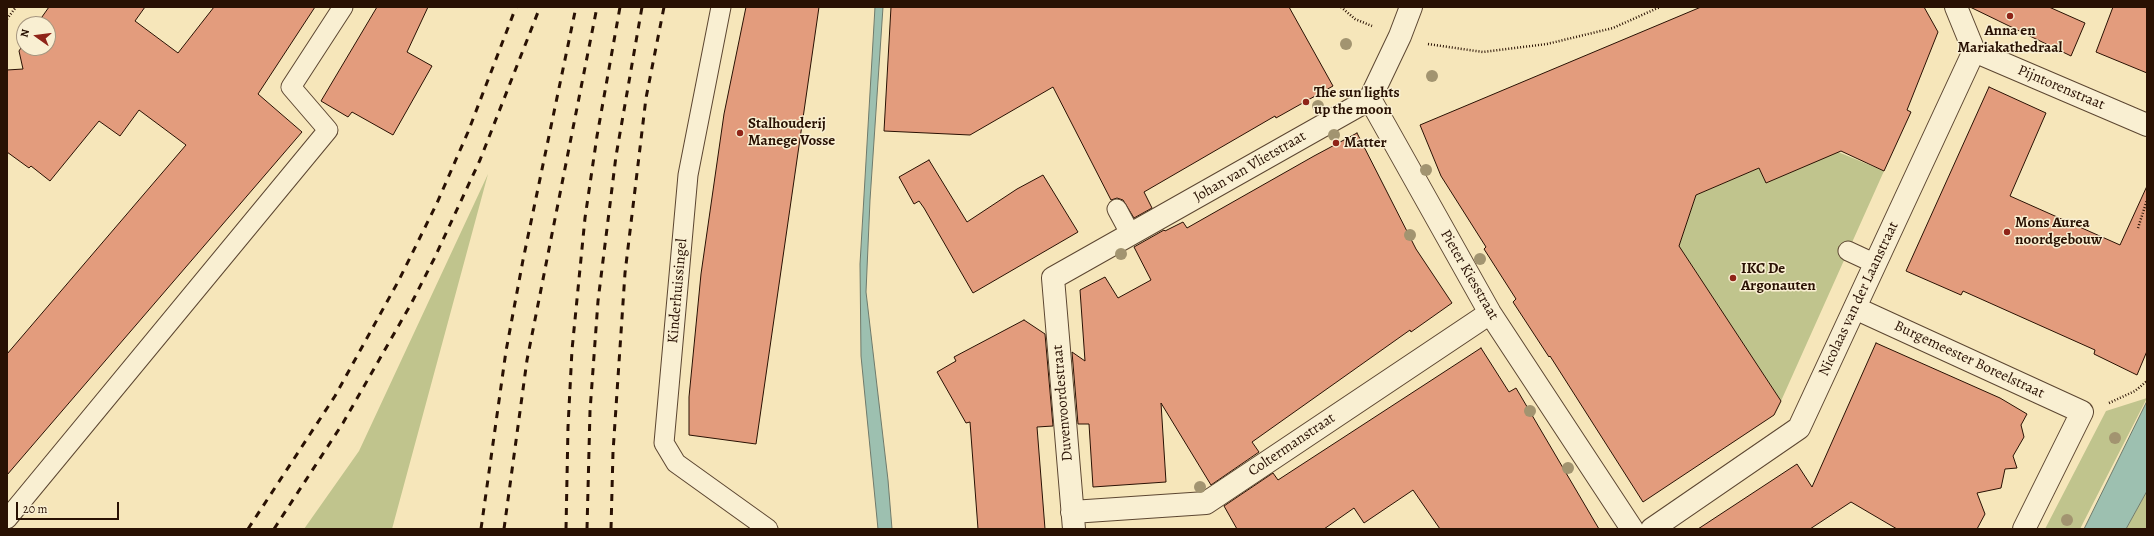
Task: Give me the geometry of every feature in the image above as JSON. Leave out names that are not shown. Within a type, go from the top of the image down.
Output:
[{"type":"street","points":[[1370,99],[1400,36],[1411,7]]},
{"type":"street","points":[[1956,7],[1974,51]]},
{"type":"street","name":"Pijntorenstraat","points":[[1974,51],[2147,125]]},
{"type":"street","name":"Nicolaas van der Laanstraat","points":[[1652,529],[1799,428],[1974,51]]},
{"type":"street","name":"Johan van Vlietstraat","points":[[1053,278],[1370,99]]},
{"type":"street","name":"Pieter Kiesstraat","points":[[1370,99],[1490,313],[1632,529]]},
{"type":"street","name":"Duvenvoordestraat","points":[[1053,278],[1073,520]]},
{"type":"street","name":"Burgemeester Boreelstraat","points":[[1855,308],[2082,412]]},
{"type":"street","name":"Coltermanstraat","points":[[1073,520],[1206,503],[1490,313]]},
{"type":"street","points":[[2024,529],[2082,412]]},
{"type":"lane","points":[[7,519],[328,130],[291,87],[343,7]]},
{"type":"lane","name":"Kinderhuissingel","points":[[722,7],[688,175],[664,443],[676,463],[768,529]]},
{"type":"lane","points":[[1116,209],[1131,235]]},
{"type":"lane","points":[[1848,251],[1876,264]]},
{"type":"path","points":[[7,19],[16,7]]},
{"type":"path","points":[[1341,7],[1355,19],[1400,36],[1430,45],[1483,52],[1547,44],[1613,28],[1660,7]]},
{"type":"path","points":[[2138,228],[2147,200]]},
{"type":"path","points":[[2082,412],[2122,398],[2135,391],[2147,381]]},
{"type":"green space","points":[[1831,149],[1884,171],[1781,401],[1679,246],[1696,195],[1759,168],[1766,183],[1808,165],[1811,155]]},
{"type":"green space","points":[[488,174],[392,529],[304,529],[359,451]]},
{"type":"green space","points":[[2147,398],[2080,529],[2045,529],[2106,411]]},
{"type":"green space","points":[[2147,491],[2147,529],[2126,529],[2130,522]]},
{"type":"shaded area","points":[[875,7],[883,7],[870,200],[866,292],[888,480],[892,529],[878,529],[861,356],[860,264]]},
{"type":"shaded area","points":[[2147,401],[2147,491],[2126,529],[2084,529]]},
{"type":"building","points":[[49,7],[145,7],[135,21],[178,53],[214,7],[315,7],[258,94],[302,132],[7,475],[7,354],[186,145],[139,110],[120,136],[99,121],[50,181],[31,166],[29,168],[7,152],[7,70],[23,69],[20,56],[56,56],[56,16],[43,16]]},
{"type":"building","points":[[377,7],[428,7],[407,52],[432,66],[393,135],[352,112],[348,117],[321,101]]},
{"type":"building","points":[[746,7],[819,7],[756,444],[689,435],[689,397],[701,274],[724,114]]},
{"type":"building","points":[[891,7],[1289,7],[1333,86],[1276,118],[1275,116],[1144,192],[1152,208],[1134,218],[1123,200],[1117,198],[1111,200],[1053,87],[970,135],[884,131]]},
{"type":"building","points":[[1701,7],[1924,7],[1938,32],[1907,110],[1911,112],[1884,171],[1841,151],[1766,183],[1759,168],[1696,195],[1679,246],[1781,401],[1774,415],[1643,502],[1550,356],[1549,357],[1513,302],[1516,299],[1484,249],[1486,247],[1441,176],[1420,125]]},
{"type":"building","points":[[1970,7],[2049,7],[2085,23],[2071,56]]},
{"type":"building","points":[[2113,7],[2147,7],[2147,73],[2096,52]]},
{"type":"building","name":"Mons Aurea noordgebouw","points":[[1989,87],[2046,113],[2010,196],[2120,245],[2147,186],[2147,351],[2137,375],[2094,354],[2095,350],[1963,291],[1961,295],[1906,271]]},
{"type":"building","points":[[1357,133],[1416,249],[1452,303],[1411,332],[1410,330],[1252,442],[1259,452],[1211,485],[1161,403],[1166,482],[1093,487],[1089,424],[1078,424],[1072,352],[1085,361],[1080,290],[1105,277],[1118,298],[1151,280],[1134,247],[1164,230],[1165,231],[1183,222],[1187,228]]},
{"type":"building","points":[[929,160],[967,222],[1017,189],[1043,175],[1078,232],[973,293],[924,208],[919,201],[914,204],[899,177]]},
{"type":"building","points":[[1024,320],[1045,334],[1053,426],[1037,427],[1045,529],[978,529],[970,422],[966,423],[937,372],[956,361],[954,357]]},
{"type":"building","points":[[1876,343],[2000,398],[2027,414],[2021,425],[2024,437],[2013,456],[2017,468],[2005,469],[2001,488],[1977,493],[1985,514],[1977,529],[1897,529],[1851,502],[1810,529],[1698,529],[1797,464],[1812,487]]},
{"type":"building","points":[[1481,348],[1509,392],[1516,388],[1599,529],[1440,529],[1413,490],[1364,523],[1354,508],[1324,529],[1237,529],[1224,506],[1273,473],[1278,480]]},
{"type":"railway","points":[[248,529],[335,396],[399,280],[437,203],[468,132],[516,7]]},
{"type":"railway","points":[[274,529],[343,423],[411,304],[434,259],[480,160],[540,7]]},
{"type":"railway","points":[[481,529],[506,351],[523,260],[576,7]]},
{"type":"railway","points":[[504,529],[527,360],[597,7]]},
{"type":"railway","points":[[566,529],[568,427],[572,350],[585,218],[597,136],[620,7]]},
{"type":"railway","points":[[587,529],[590,411],[598,301],[616,156],[642,7]]},
{"type":"railway","points":[[611,529],[613,452],[625,273],[646,98],[664,7]]},
{"type":"place","name":"Anna en Mariakathedraal","points":[[2010,16]]},
{"type":"place","name":"The sun lights up the moon","points":[[1306,102]]},
{"type":"place","name":"Stalhouderij Manege Vosse","points":[[740,133]]},
{"type":"place","name":"Matter","points":[[1336,143]]},
{"type":"place","name":"Mons Aurea noordgebouw","points":[[2007,232]]},
{"type":"place","name":"IKC De Argonauten","points":[[1733,278]]}]
